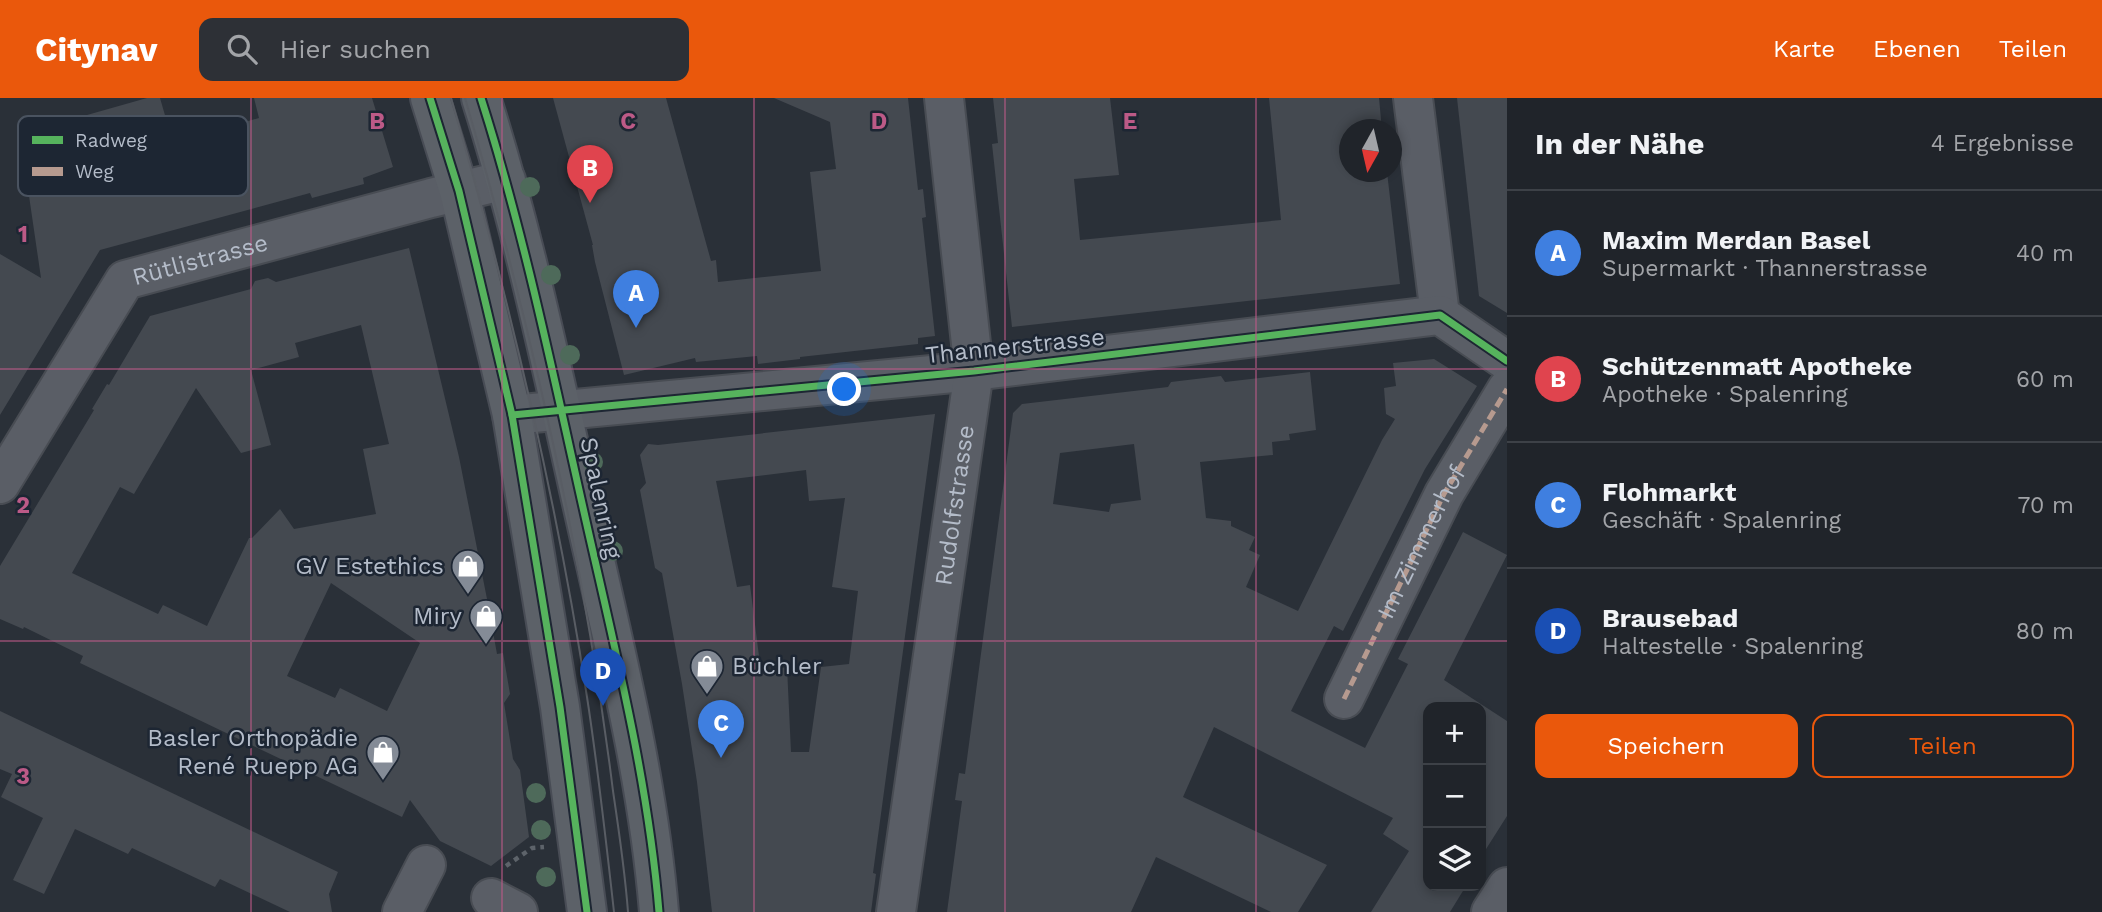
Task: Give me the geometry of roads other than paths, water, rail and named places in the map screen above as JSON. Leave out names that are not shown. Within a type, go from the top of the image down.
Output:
[{"type":"main road","points":[[430,98],[459,191],[512,415],[560,707],[587,912]]},
{"type":"main road","name":"Spalenring","points":[[481,98],[506,180],[562,410],[641,769],[659,912]]},
{"type":"street","name":"Rudolfstrasse","points":[[896,912],[974,371],[944,98]]},
{"type":"street","points":[[1413,98],[1440,315],[1507,361]]},
{"type":"street","name":"Rütlistrasse","points":[[0,484],[125,280],[506,180]]},
{"type":"street","name":"Thannerstrasse","points":[[512,415],[974,371],[1440,315]]},
{"type":"street","name":"Im Zimmerhof","points":[[1345,699],[1444,494],[1507,389]]},
{"type":"street","points":[[402,912],[426,865]]},
{"type":"street","points":[[1491,912],[1507,887]]},
{"type":"tram line","points":[[451,98],[511,320],[561,546],[591,724],[614,912]]},
{"type":"tram line","points":[[465,98],[512,269],[571,529],[601,703],[628,912]]},
{"type":"place","name":"Schützenmatt Apotheke","points":[[590,203]]},
{"type":"place","name":"Maxim Merdan Basel","points":[[636,328]]},
{"type":"place","name":"GV Estethics","points":[[468,596]]},
{"type":"place","name":"Miry","points":[[486,646]]},
{"type":"place","name":"Büchler","points":[[707,696]]},
{"type":"place","name":"Brausebad","points":[[603,706]]},
{"type":"place","name":"Flohmarkt","points":[[721,758]]},
{"type":"place","name":"Basler Orthopädie René Ruepp AG","points":[[383,782]]}]
